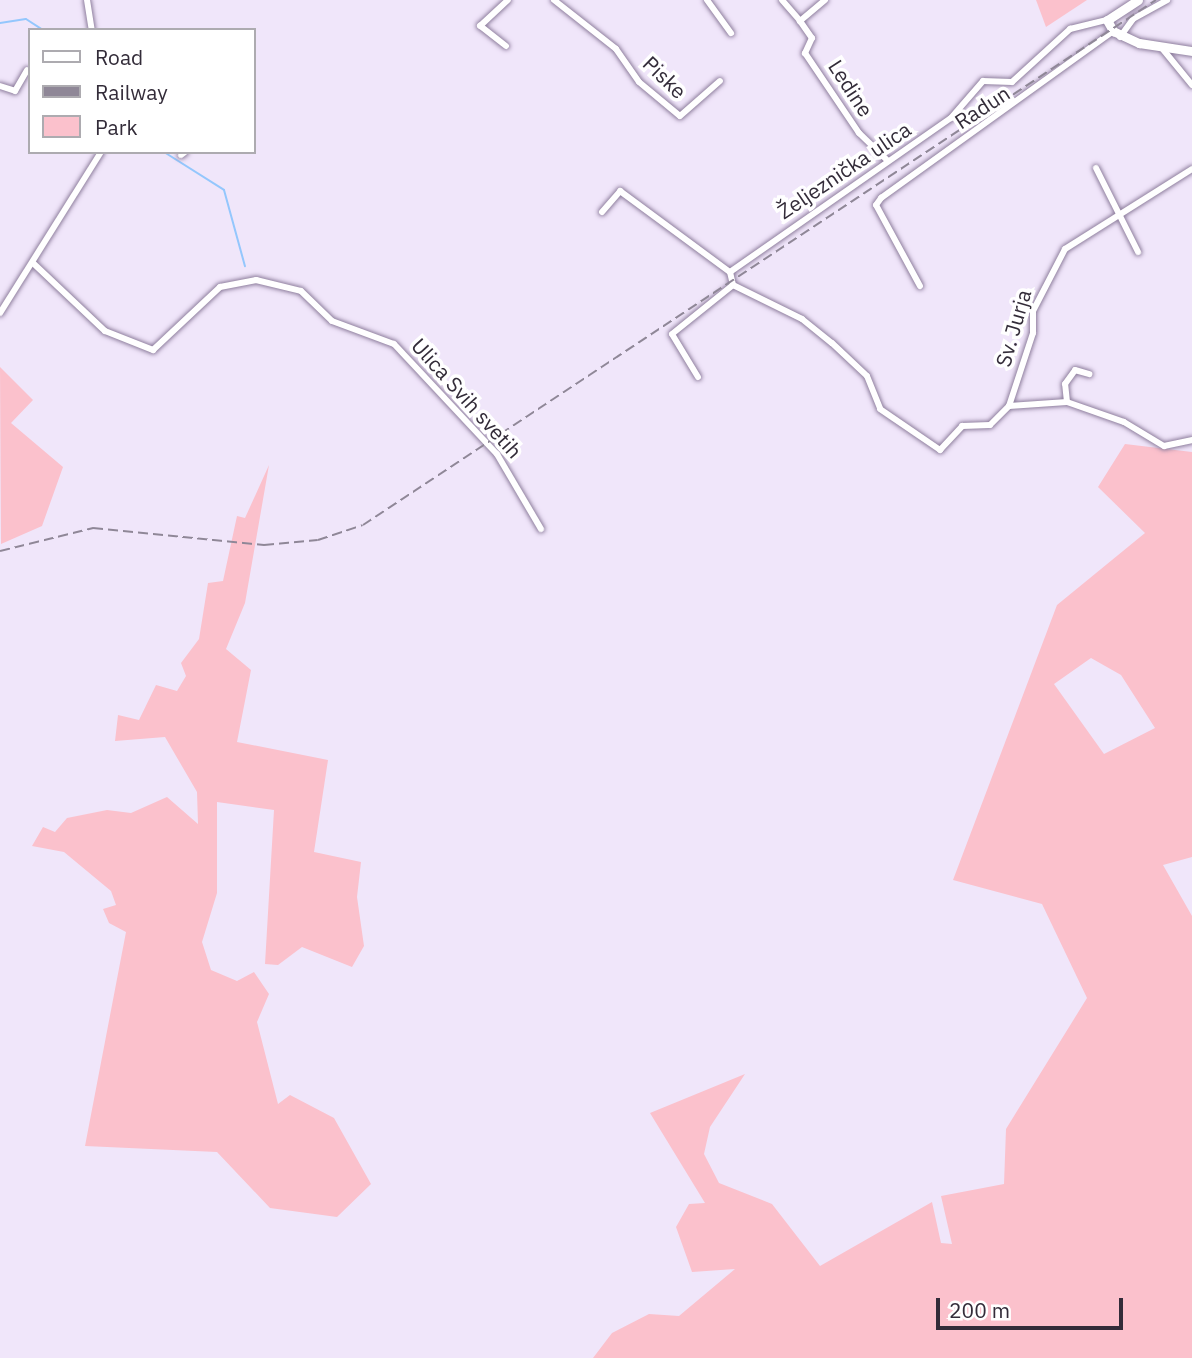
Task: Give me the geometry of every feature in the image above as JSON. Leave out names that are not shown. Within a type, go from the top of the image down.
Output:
[{"type":"main road","points":[[1138,0],[1107,20],[1117,34],[1161,47],[1192,51]]},
{"type":"street","points":[[88,0],[92,28]]},
{"type":"street","points":[[506,46],[480,26],[509,0]]},
{"type":"street","name":"Piske","points":[[554,0],[616,49],[639,82],[680,116],[720,80]]},
{"type":"street","points":[[707,0],[731,33]]},
{"type":"street","points":[[782,0],[800,21],[825,0]]},
{"type":"street","points":[[1117,34],[1133,19],[1167,0]]},
{"type":"street","name":"Željeznička ulica","points":[[730,272],[951,118],[983,81],[1012,82],[1070,29],[1107,20]]},
{"type":"street","name":"Ledine","points":[[800,21],[813,38],[805,53],[859,133],[888,161]]},
{"type":"street","name":"Radun","points":[[920,286],[876,205],[881,198],[1117,34]]},
{"type":"street","points":[[1161,47],[1192,85]]},
{"type":"street","points":[[0,86],[15,91],[27,70]]},
{"type":"street","points":[[0,313],[100,154]]},
{"type":"street","points":[[1096,168],[1138,251]]},
{"type":"street","name":"Sv. Jurja","points":[[1009,406],[1049,273],[1065,249],[1116,211],[1192,169]]},
{"type":"street","points":[[602,212],[620,191],[730,272],[733,285]]},
{"type":"street","name":"Ulica Svih svetih","points":[[33,263],[105,331],[153,350],[220,286],[256,280],[301,291],[332,321],[394,344],[497,454],[541,529]]},
{"type":"street","points":[[733,285],[802,319],[867,376],[880,409],[936,449],[961,426],[990,425],[1009,406],[1067,402],[1125,422],[1164,446],[1192,440]]},
{"type":"street","points":[[698,377],[671,334],[733,285]]},
{"type":"street","points":[[1067,402],[1065,384],[1074,370],[1089,374]]},
{"type":"green space","points":[[1036,0],[1087,0],[1046,27]]},
{"type":"green space","points":[[0,367],[33,400],[11,423],[63,467],[42,526],[1,544]]},
{"type":"green space","points":[[1125,444],[1192,452],[1192,857],[1163,865],[1192,916],[1192,1358],[593,1358],[612,1333],[649,1314],[679,1316],[735,1269],[692,1272],[676,1227],[689,1204],[705,1203],[650,1113],[745,1074],[710,1127],[704,1154],[719,1183],[772,1204],[820,1266],[932,1202],[941,1243],[952,1244],[941,1196],[1004,1184],[1006,1129],[1087,998],[1042,904],[953,880],[1057,605],[1145,533],[1098,487]],"holes":[[[1091,658],[1121,675],[1155,728],[1104,754],[1054,684]]]},
{"type":"green space","points":[[269,465],[245,603],[226,649],[251,670],[237,742],[328,760],[314,852],[361,862],[357,897],[364,946],[352,967],[302,947],[278,965],[265,964],[274,810],[217,802],[217,893],[202,942],[211,970],[237,981],[254,972],[269,994],[257,1022],[278,1104],[290,1095],[334,1118],[371,1184],[337,1217],[270,1208],[217,1152],[85,1146],[126,932],[109,923],[103,909],[116,905],[111,891],[64,852],[32,846],[43,827],[55,832],[67,818],[107,810],[131,813],[167,797],[198,824],[197,792],[165,737],[115,741],[118,715],[139,720],[156,685],[177,691],[186,676],[181,663],[199,639],[208,583],[223,581],[237,516],[245,518]]},
{"type":"waterway","points":[[0,23],[26,19],[40,28]]},
{"type":"waterway","points":[[167,154],[224,190],[245,266]]},
{"type":"railway","points":[[0,551],[93,528],[264,545],[318,540],[363,525],[1156,0]]}]
